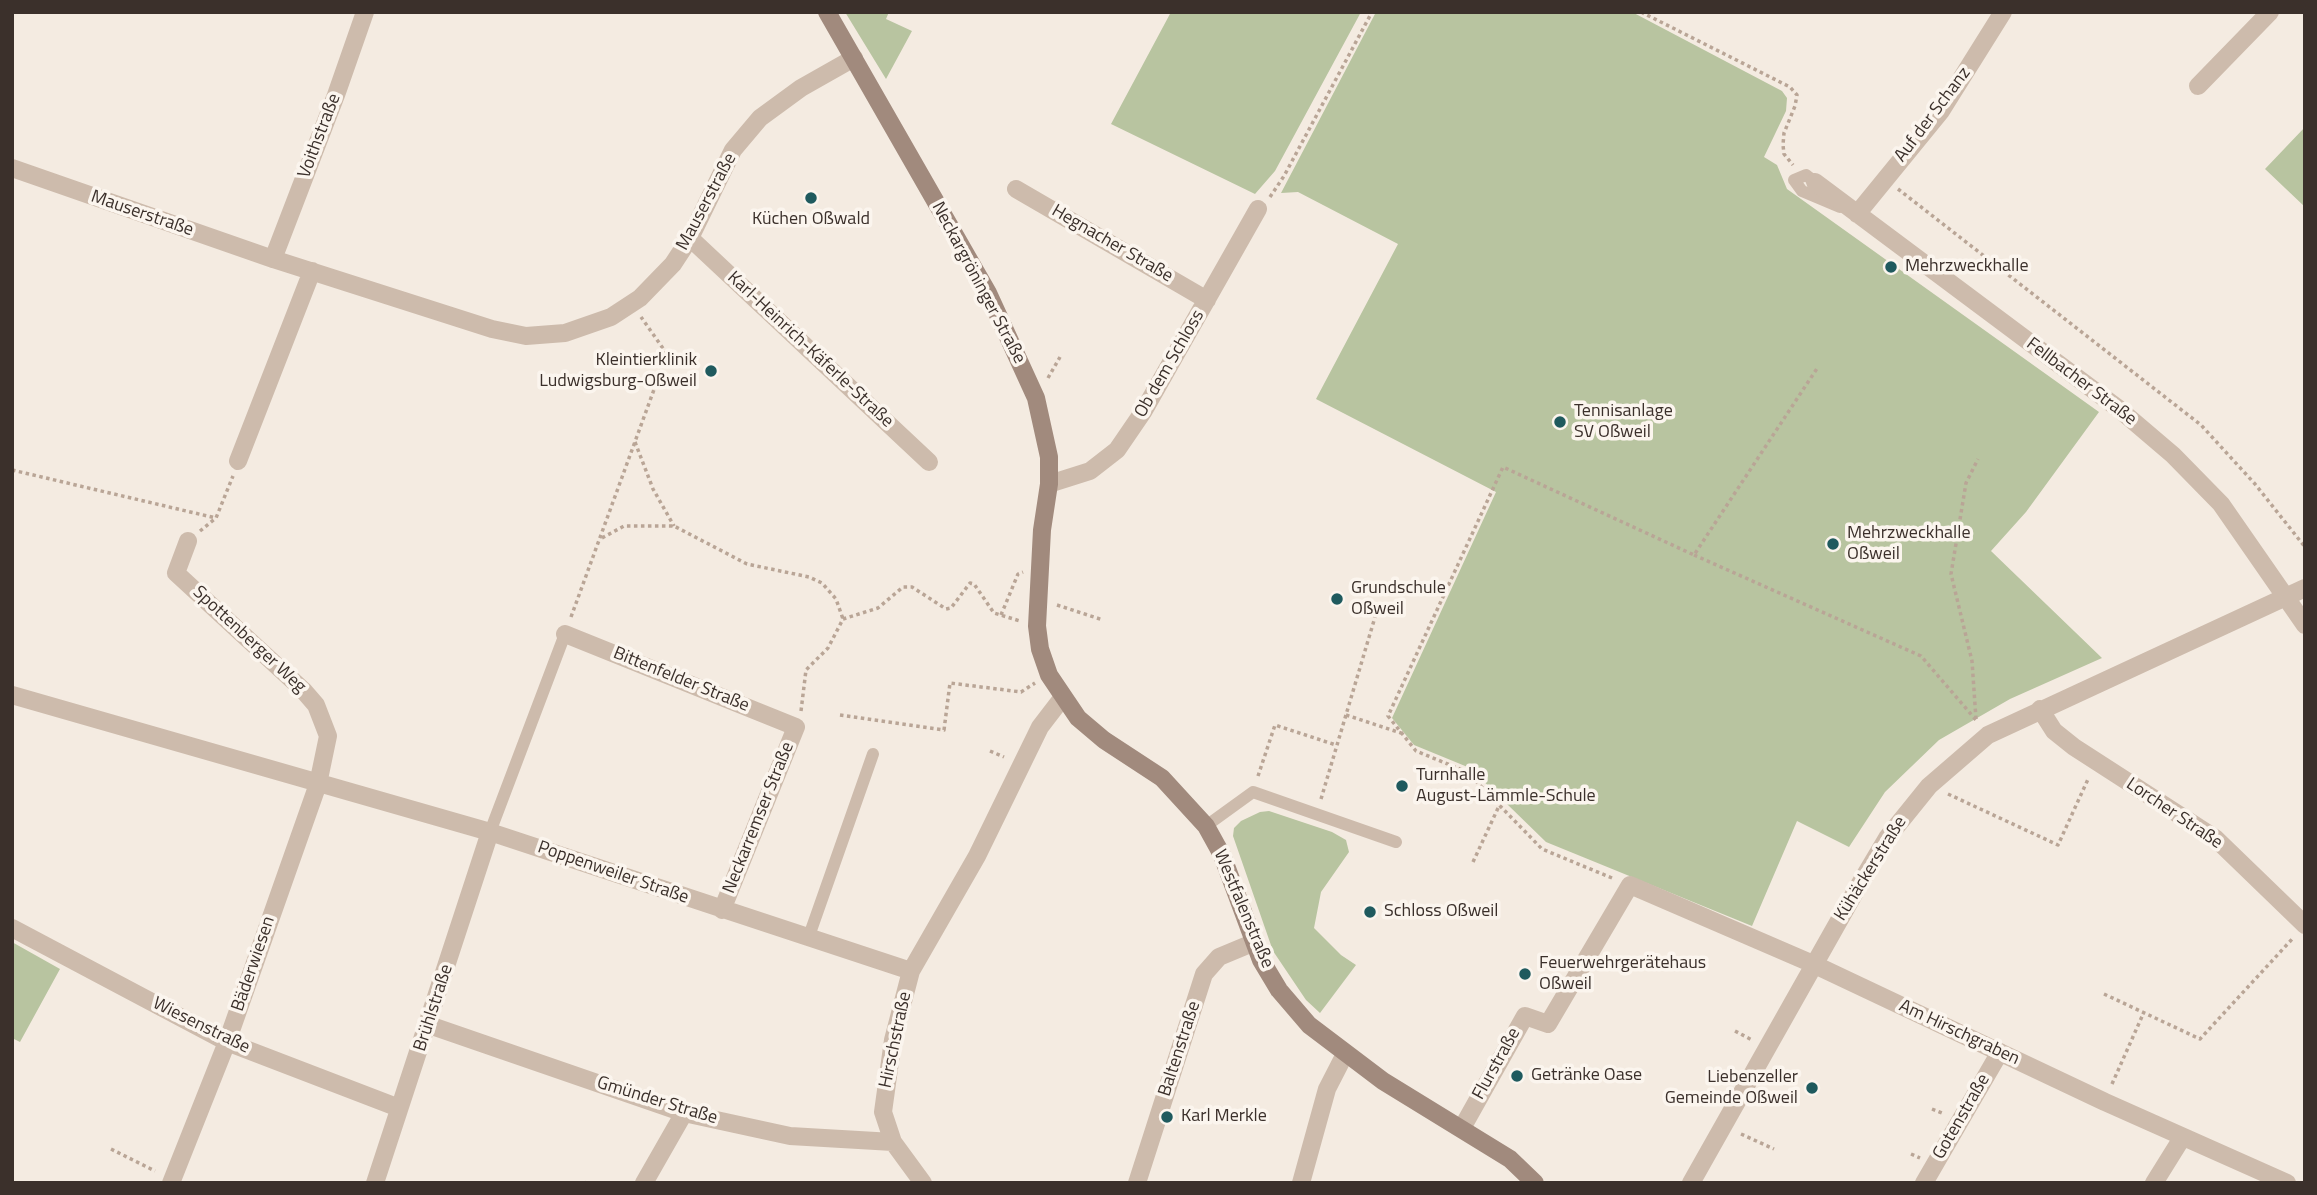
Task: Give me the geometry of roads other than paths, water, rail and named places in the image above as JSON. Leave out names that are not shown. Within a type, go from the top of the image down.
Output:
[{"type":"main road","name":"Neckargröninger Straße","points":[[827,12],[988,293],[1016,349],[1036,398],[1049,457],[1049,484],[1039,566],[1040,649],[1049,675],[1063,697]]},
{"type":"main road","name":"Westfalenstraße","points":[[1063,697],[1078,718],[1104,740],[1162,778],[1206,826],[1222,855],[1255,943],[1279,990],[1310,1025],[1345,1054],[1510,1158],[1535,1183]]},
{"type":"street","name":"Voithstraße","points":[[273,259],[365,12]]},
{"type":"street","name":"Auf der Schanz","points":[[1857,214],[1941,111],[2003,12]]},
{"type":"street","points":[[2198,86],[2270,12]]},
{"type":"street","name":"Mauserstraße","points":[[12,168],[412,305],[526,336],[565,333],[611,317],[632,304],[673,264],[690,238],[733,150],[760,118],[801,88],[855,58]]},
{"type":"street","name":"Fellbacher Straße","points":[[1810,179],[2119,409],[2173,455],[2221,504],[2305,625]]},
{"type":"street","name":"Hegnacher Straße","points":[[1016,189],[1207,300]]},
{"type":"street","name":"Ob dem Schloss","points":[[1049,484],[1090,471],[1117,450],[1143,412],[1258,209]]},
{"type":"street","name":"Karl-Heinrich-Käferle-Straße","points":[[690,238],[929,462]]},
{"type":"street","points":[[239,461],[312,271]]},
{"type":"street","name":"Spottenberger Weg","points":[[188,541],[176,573],[316,705],[328,736],[318,784]]},
{"type":"street","name":"Kühäckerstraße","points":[[1691,1183],[1813,964],[1887,838],[1929,786],[1988,735],[2305,588]]},
{"type":"street","name":"Bittenfelder Straße","points":[[565,634],[796,726]]},
{"type":"street","name":"Poppenweiler Straße","points":[[12,695],[490,832],[911,971]]},
{"type":"street","points":[[911,971],[977,856],[1040,727],[1063,697]]},
{"type":"street","name":"Lorcher Straße","points":[[2040,709],[2054,731],[2096,762],[2215,838],[2300,930]]},
{"type":"street","name":"Neckarremser Straße","points":[[722,910],[796,726]]},
{"type":"street","name":"Bäderwiesen","points":[[172,1181],[226,1042],[318,784]]},
{"type":"street","name":"Brühlstraße","points":[[375,1183],[429,1026],[490,832]]},
{"type":"street","name":"Am Hirschgraben","points":[[1630,885],[1813,964],[2182,1138],[2287,1183]]},
{"type":"street","name":"Flurstraße","points":[[1462,1128],[1525,1016],[1548,1024],[1630,885]]},
{"type":"street","name":"Wiesenstraße","points":[[12,928],[226,1042],[399,1108]]},
{"type":"street","name":"Baltenstraße","points":[[1137,1183],[1204,974],[1219,957],[1255,943]]},
{"type":"street","name":"Hirschstraße","points":[[911,971],[893,1040],[883,1112],[893,1142],[920,1182]]},
{"type":"street","name":"Gmünder Straße","points":[[429,1026],[684,1113],[790,1136],[893,1142]]},
{"type":"street","name":"Gotenstraße","points":[[1924,1183],[2000,1052]]},
{"type":"street","points":[[1301,1183],[1328,1089],[1345,1054]]},
{"type":"street","points":[[644,1183],[684,1113]]},
{"type":"street","points":[[2154,1183],[2182,1138]]},
{"type":"lane","points":[[490,832],[565,634]]},
{"type":"lane","points":[[809,936],[873,754]]},
{"type":"lane","points":[[1206,826],[1253,792],[1396,842]]},
{"type":"place","name":"Küchen Oßwald","points":[[811,198]]},
{"type":"place","name":"Mehrzweckhalle","points":[[1891,267]]},
{"type":"place","name":"Kleintierklinik Ludwigsburg-Oßweil","points":[[711,371]]},
{"type":"place","name":"Tennisanlage SV Oßweil","points":[[1560,422]]},
{"type":"place","name":"Mehrzweckhalle Oßweil","points":[[1833,544]]},
{"type":"place","name":"Grundschule Oßweil","points":[[1337,599]]},
{"type":"place","name":"Turnhalle August-Lämmle-Schule","points":[[1402,786]]},
{"type":"place","name":"Schloss Oßweil","points":[[1370,912]]},
{"type":"place","name":"Feuerwehrgerätehaus Oßweil","points":[[1525,974]]},
{"type":"place","name":"Getränke Oase","points":[[1517,1076]]},
{"type":"place","name":"Liebenzeller Gemeinde Oßweil","points":[[1812,1088]]},
{"type":"place","name":"Karl Merkle","points":[[1167,1117]]}]
